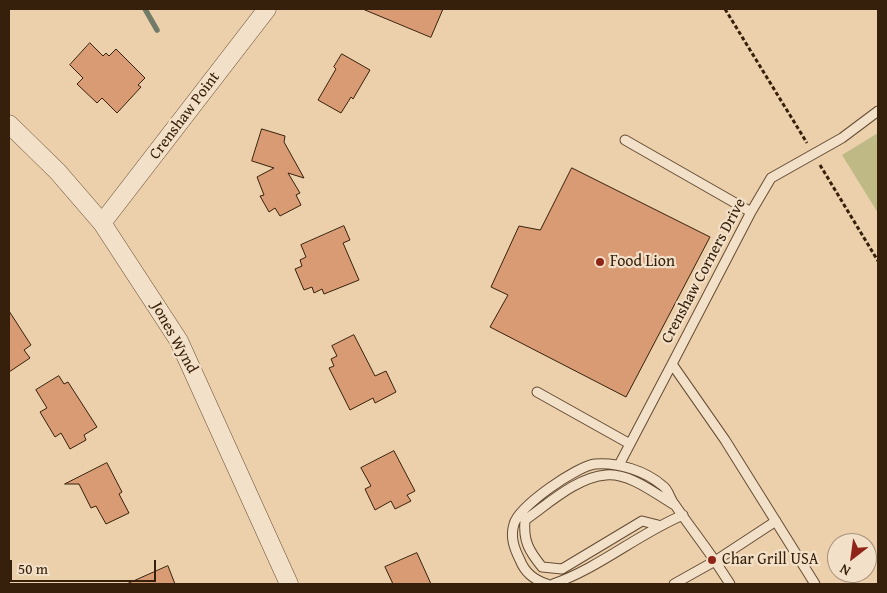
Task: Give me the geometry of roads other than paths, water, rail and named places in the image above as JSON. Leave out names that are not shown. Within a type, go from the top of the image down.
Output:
[{"type":"street","name":"Crenshaw Point","points":[[102,222],[267,9]]},
{"type":"street","name":"Jones Wynd","points":[[9,124],[58,172],[102,222],[179,340],[289,584]]},
{"type":"lane","name":"Crenshaw Corners Drive","points":[[815,584],[725,440],[672,364],[751,212],[771,178],[842,138],[878,111]]},
{"type":"lane","points":[[625,140],[751,212]]},
{"type":"lane","points":[[619,465],[672,364]]},
{"type":"lane","points":[[537,392],[630,444]]},
{"type":"lane","points":[[547,584],[534,580],[522,566],[512,544],[514,522],[528,504],[578,470],[594,464],[619,465],[641,473],[665,486],[674,504],[716,561],[730,584]]},
{"type":"lane","points":[[658,526],[642,521],[562,569],[542,567],[527,549],[524,533],[525,520],[578,485],[607,475],[628,479],[674,504]]},
{"type":"lane","points":[[553,584],[571,578],[658,526],[683,514]]},
{"type":"lane","points":[[674,584],[716,561],[776,521]]},
{"type":"waterway","points":[[145,9],[157,30]]},
{"type":"place","name":"Food Lion","points":[[600,262]]},
{"type":"place","name":"Char Grill USA","points":[[712,560]]}]
